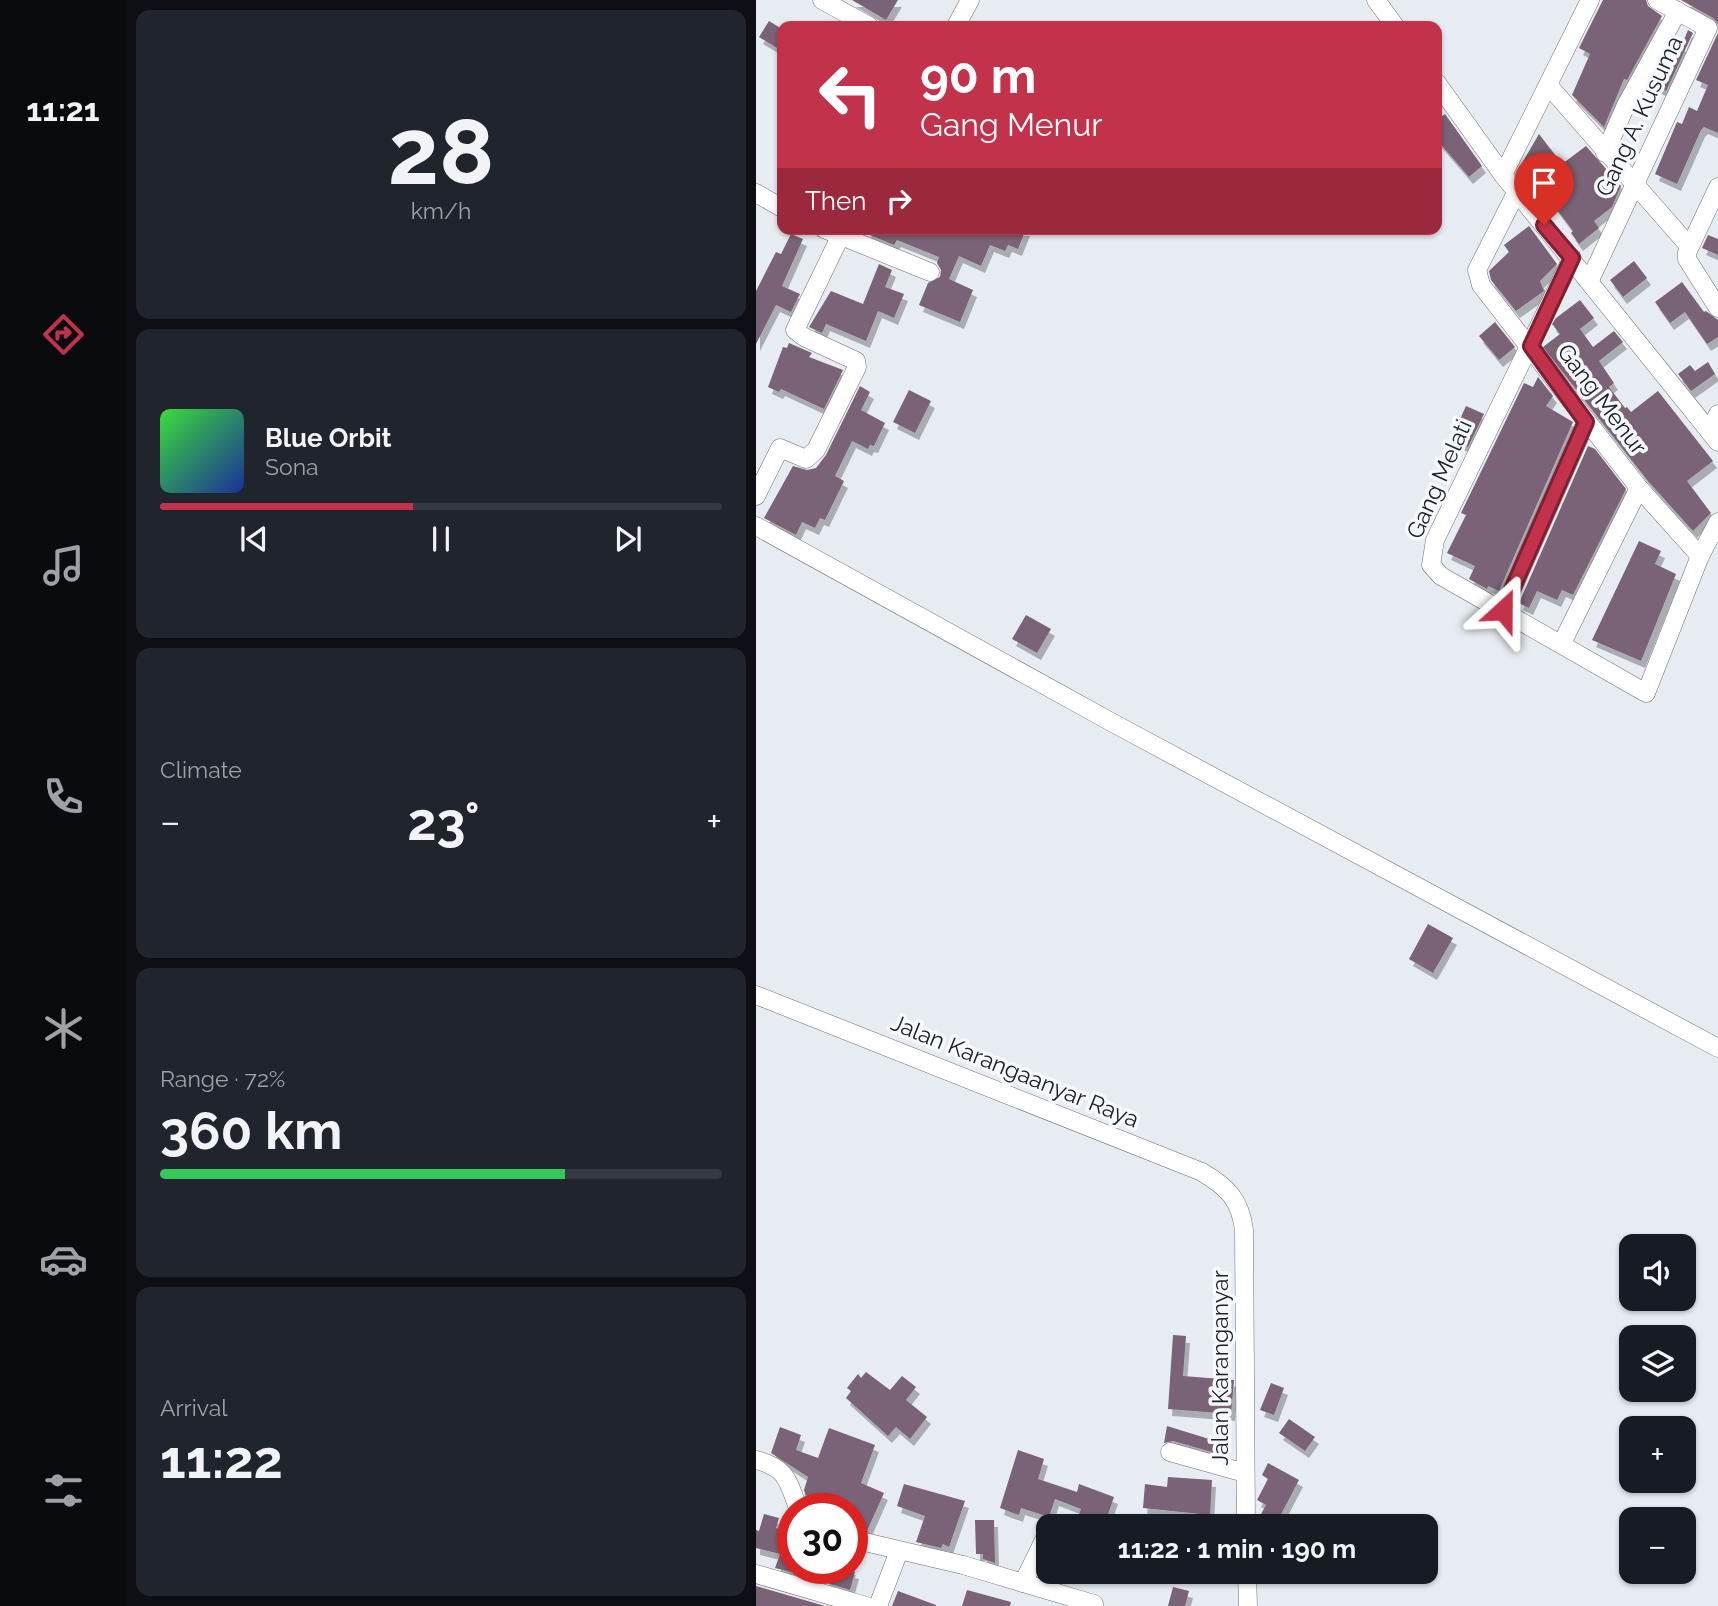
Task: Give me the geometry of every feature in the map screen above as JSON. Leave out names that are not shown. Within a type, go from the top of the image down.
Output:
[{"type":"street","points":[[822,0],[860,21]]},
{"type":"street","points":[[959,21],[970,0]]},
{"type":"street","points":[[1376,0],[1391,21]]},
{"type":"street","points":[[1503,175],[1590,0]]},
{"type":"street","name":"Gang A. Kusuma","points":[[1590,280],[1633,183],[1713,30],[1657,0]]},
{"type":"street","points":[[1605,153],[1626,105],[1678,11]]},
{"type":"street","points":[[1549,86],[1689,246]]},
{"type":"street","points":[[1442,90],[1503,175],[1714,436]]},
{"type":"street","points":[[1718,187],[1689,246],[1687,259],[1718,308]]},
{"type":"street","name":"Gang Menur","points":[[1517,191],[1492,235],[1477,274],[1481,285],[1639,488],[1700,556]]},
{"type":"street","points":[[756,194],[777,205]]},
{"type":"street","points":[[756,496],[780,447],[806,458],[816,450],[857,367],[856,361],[804,337],[795,330],[835,235]]},
{"type":"street","points":[[841,235],[930,272]]},
{"type":"street","name":"Gang Melati","points":[[1572,258],[1435,540],[1431,565],[1435,572],[1646,693],[1700,556],[1718,522]]},
{"type":"street","points":[[1714,436],[1718,414]]},
{"type":"street","points":[[1503,610],[1586,422]]},
{"type":"street","points":[[1562,643],[1639,488]]},
{"type":"street","points":[[756,526],[1113,723],[1718,1048]]},
{"type":"street","name":"Jalan Karangaanyar Raya","points":[[756,995],[1202,1172],[1224,1185],[1242,1210]]},
{"type":"street","name":"Jalan Karanganyar","points":[[1242,1210],[1245,1514]]},
{"type":"street","points":[[1170,1452],[1245,1472]]},
{"type":"street","points":[[756,1460],[774,1464],[782,1472],[791,1493]]},
{"type":"street","points":[[868,1543],[1023,1583],[1096,1605]]},
{"type":"street","points":[[878,1606],[899,1551]]},
{"type":"street","points":[[1023,1583],[1036,1557]]},
{"type":"street","points":[[756,1574],[866,1606]]},
{"type":"street","points":[[1247,1584],[1248,1606]]},
{"type":"building","points":[[852,0],[898,0],[886,20]]},
{"type":"building","points":[[1603,0],[1646,0],[1648,6],[1662,16],[1627,80],[1624,79],[1604,127],[1572,95],[1590,54],[1579,48]]},
{"type":"building","points":[[1681,0],[1718,0],[1718,23],[1713,18]]},
{"type":"building","points":[[769,21],[777,26],[777,48],[759,37]]},
{"type":"building","points":[[1688,30],[1693,33],[1666,91],[1653,85],[1674,41],[1682,45]]},
{"type":"building","points":[[1718,33],[1718,133],[1704,127],[1701,130],[1677,184],[1655,174],[1677,122],[1682,124],[1689,107],[1697,111],[1708,85],[1696,80]]},
{"type":"building","points":[[1445,114],[1482,166],[1469,177],[1442,146],[1442,116]]},
{"type":"building","points":[[1539,134],[1562,164],[1586,146],[1621,186],[1612,207],[1594,221],[1599,228],[1579,244],[1571,233],[1573,231],[1522,163]]},
{"type":"building","points":[[1529,226],[1557,264],[1540,281],[1544,291],[1516,311],[1491,280],[1489,271],[1509,252],[1504,245]]},
{"type":"building","points":[[790,235],[803,239],[782,286],[800,294],[791,312],[776,305],[756,344],[756,291],[776,252],[781,254]]},
{"type":"building","points":[[870,235],[1024,235],[1018,249],[1008,245],[1005,251],[990,245],[981,266],[959,256],[949,279],[973,290],[960,322],[919,305],[928,283],[940,277],[941,270],[937,263],[939,257],[897,240],[894,245]]},
{"type":"building","points":[[1708,235],[1718,239],[1718,255],[1702,248]]},
{"type":"building","points":[[1634,261],[1647,278],[1623,297],[1610,280]]},
{"type":"building","points":[[879,264],[892,270],[885,287],[904,294],[894,318],[878,311],[866,341],[826,324],[822,333],[809,327],[831,291],[863,304]]},
{"type":"building","points":[[1682,282],[1704,312],[1718,320],[1718,337],[1707,344],[1685,312],[1670,323],[1655,302]]},
{"type":"building","points":[[1580,300],[1594,318],[1580,329],[1593,347],[1614,331],[1623,342],[1599,361],[1614,383],[1609,387],[1625,408],[1631,412],[1658,391],[1713,461],[1687,481],[1711,513],[1693,531],[1648,481],[1543,347],[1560,334],[1552,324],[1556,318]]},
{"type":"building","points":[[1495,322],[1515,347],[1499,360],[1479,336]]},
{"type":"building","points":[[789,343],[812,353],[809,357],[843,370],[824,409],[781,389],[779,392],[768,387],[783,347],[787,348]]},
{"type":"building","points":[[1708,362],[1715,374],[1691,391],[1678,374],[1690,365],[1695,371]]},
{"type":"building","points":[[1538,377],[1553,396],[1546,406],[1573,422],[1499,591],[1488,586],[1487,589],[1469,579],[1475,566],[1447,553],[1466,515],[1461,513],[1524,383],[1533,387]]},
{"type":"building","points":[[860,386],[870,392],[861,410],[885,423],[874,446],[870,445],[868,449],[852,441],[835,476],[844,481],[825,520],[820,518],[815,528],[802,522],[796,535],[764,518],[793,466],[807,470],[816,468],[826,455]]},
{"type":"building","points":[[909,390],[931,401],[915,433],[893,422]]},
{"type":"building","points":[[1466,406],[1484,414],[1468,447],[1451,439]]},
{"type":"building","points":[[1588,446],[1595,449],[1626,489],[1573,595],[1562,590],[1557,600],[1537,591],[1529,608],[1519,603]]},
{"type":"building","points":[[1639,541],[1661,551],[1655,564],[1676,574],[1641,661],[1592,640]]},
{"type":"building","points":[[1026,615],[1051,629],[1037,653],[1012,639]]},
{"type":"building","points":[[1428,924],[1453,938],[1433,973],[1409,959]]},
{"type":"building","points":[[1173,1335],[1186,1336],[1183,1376],[1234,1380],[1231,1414],[1168,1409]]},
{"type":"building","points":[[866,1372],[890,1390],[902,1376],[916,1387],[906,1400],[927,1417],[910,1439],[896,1427],[888,1436],[846,1398],[851,1391],[847,1388],[858,1374],[861,1378]]},
{"type":"building","points":[[1271,1383],[1284,1388],[1274,1415],[1260,1410]]},
{"type":"building","points":[[1289,1419],[1315,1437],[1305,1451],[1279,1433]]},
{"type":"building","points":[[1167,1426],[1222,1443],[1219,1454],[1173,1441],[1164,1443]]},
{"type":"building","points":[[780,1427],[801,1435],[796,1450],[818,1458],[829,1428],[875,1445],[861,1483],[884,1493],[868,1529],[868,1493],[805,1493],[808,1477],[771,1453]]},
{"type":"building","points":[[1018,1450],[1044,1459],[1038,1479],[1077,1492],[1079,1484],[1114,1497],[1108,1514],[1079,1514],[1081,1509],[1055,1499],[1050,1514],[1021,1508],[1019,1515],[1000,1508]]},
{"type":"building","points":[[1268,1463],[1299,1480],[1281,1514],[1261,1514],[1266,1505],[1257,1500],[1268,1479],[1262,1475]]},
{"type":"building","points":[[1168,1477],[1212,1480],[1210,1514],[1143,1508],[1145,1484],[1167,1487]]},
{"type":"building","points":[[904,1484],[965,1501],[949,1547],[943,1544],[941,1548],[916,1542],[925,1516],[897,1506]]},
{"type":"building","points":[[764,1514],[777,1517],[777,1553],[756,1548],[756,1530],[759,1531]]},
{"type":"building","points":[[975,1520],[994,1520],[995,1563],[983,1559],[983,1554],[976,1554]]},
{"type":"building","points":[[830,1584],[852,1584],[850,1590]]},
{"type":"building","points":[[756,1586],[825,1606],[756,1606]]},
{"type":"building","points":[[1173,1587],[1189,1591],[1185,1606],[1168,1606]]},
{"type":"building","points":[[967,1590],[1011,1602],[1010,1606],[962,1606]]},
{"type":"building","points":[[898,1591],[936,1605],[936,1606],[892,1606]]},
{"type":"route","points":[[1503,610],[1586,422],[1531,346],[1572,258],[1544,225]]}]
